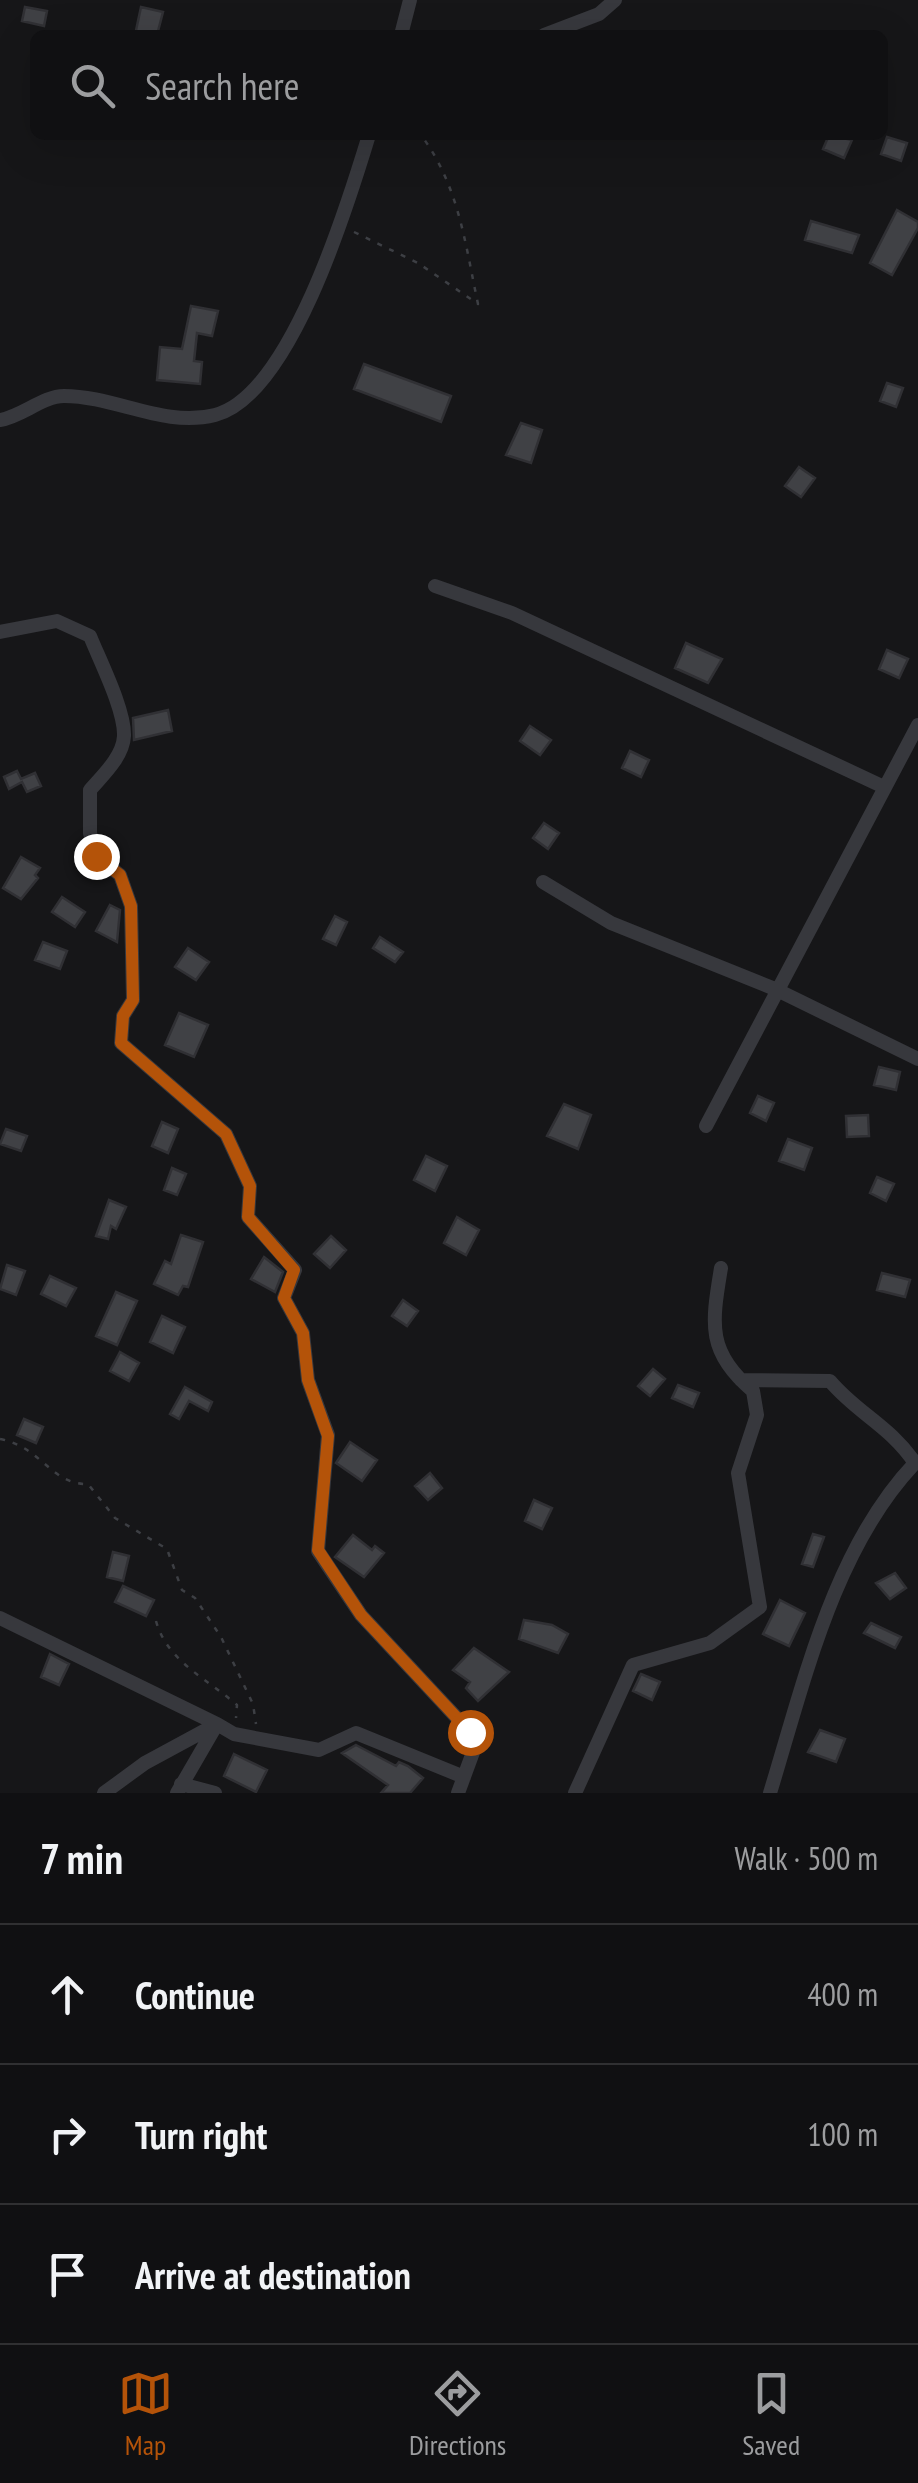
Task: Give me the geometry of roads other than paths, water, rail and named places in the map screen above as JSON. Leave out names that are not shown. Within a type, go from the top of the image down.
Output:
[{"type":"street","points":[[402,30],[410,0]]},
{"type":"street","points":[[557,30],[599,14],[615,0]]},
{"type":"street","points":[[0,420],[62,396],[184,419],[219,414],[263,382],[286,348],[343,220],[367,140]]},
{"type":"street","points":[[434,586],[512,612],[884,787]]},
{"type":"street","points":[[0,632],[57,621],[90,636],[124,736],[113,764],[90,790],[90,832],[96,856],[120,875],[131,906],[133,1000],[123,1016],[121,1043],[226,1134],[250,1186],[248,1217],[294,1270],[284,1298],[303,1333],[308,1380],[328,1436],[318,1550],[361,1615],[470,1732],[479,1736],[458,1793]]},
{"type":"street","points":[[706,1126],[774,988],[918,726]]},
{"type":"street","points":[[543,882],[611,923],[774,988],[918,1059]]},
{"type":"street","points":[[574,1793],[594,1740],[633,1665],[710,1643],[760,1607],[738,1474],[756,1416],[753,1391],[730,1372],[711,1329],[721,1268]]},
{"type":"street","points":[[740,1380],[830,1381],[855,1410],[873,1416],[895,1434],[916,1461],[884,1495],[855,1550],[812,1659],[770,1793]]},
{"type":"street","points":[[0,1618],[234,1734],[318,1750],[356,1733],[464,1776]]},
{"type":"street","points":[[214,1793],[179,1789],[217,1724]]},
{"type":"street","points":[[104,1793],[144,1763],[217,1724]]}]
